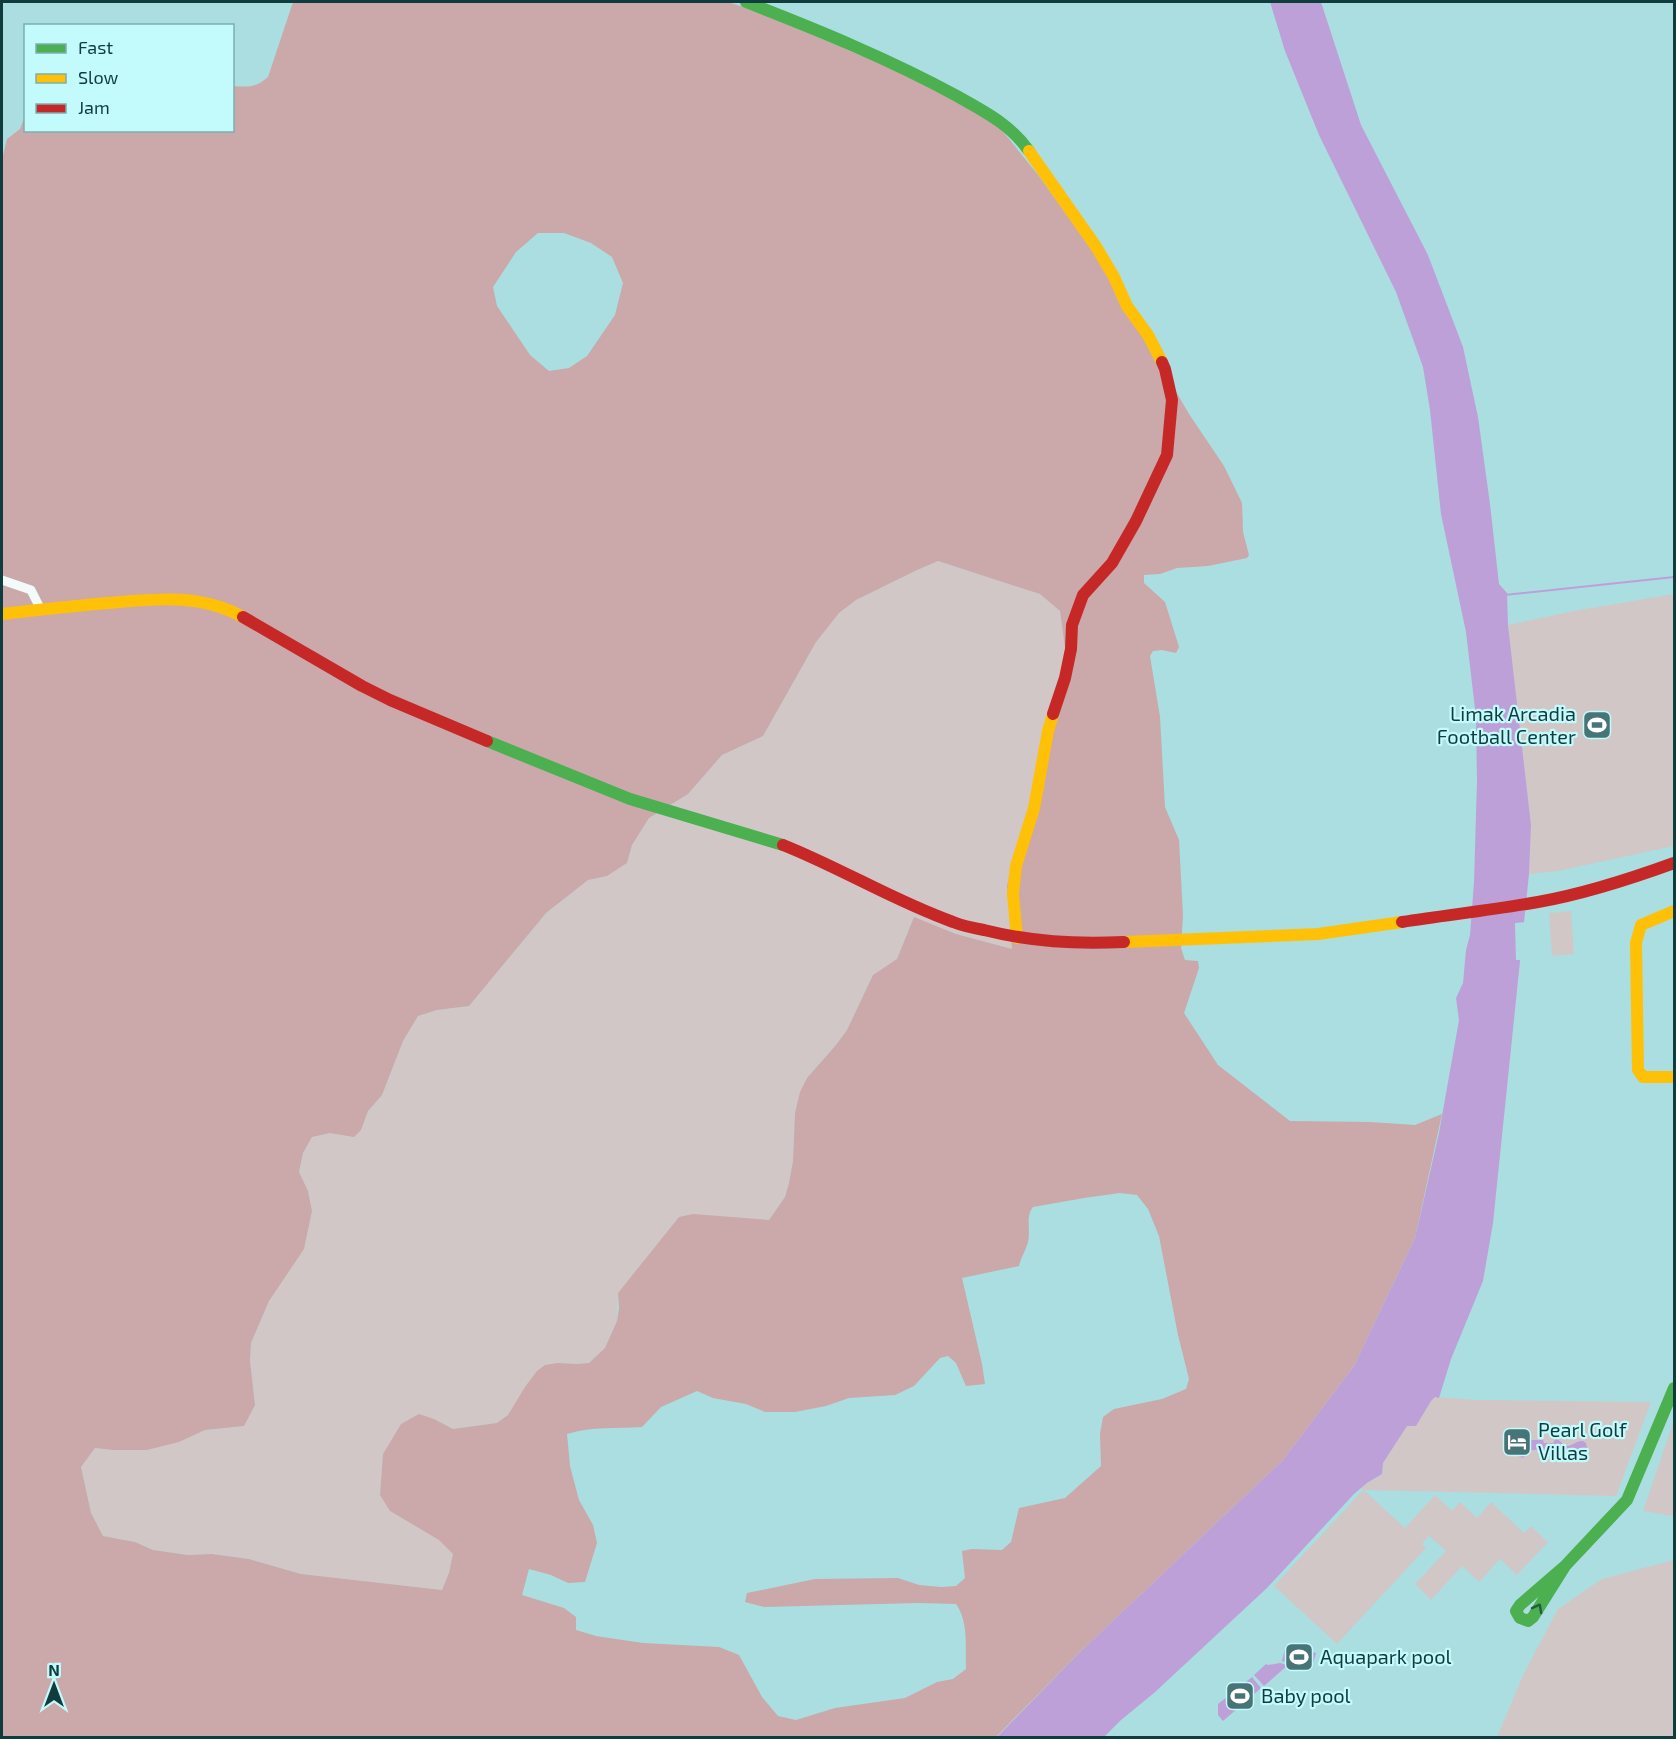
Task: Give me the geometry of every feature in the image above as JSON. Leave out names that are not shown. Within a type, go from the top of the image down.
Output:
[{"type":"street","points":[[746,2],[811,27],[922,76],[1000,121],[1021,139],[1097,248],[1127,306],[1148,335],[1165,369],[1172,400],[1167,455],[1136,521],[1112,563],[1083,595],[1072,625],[1071,649],[1065,678],[1048,731],[1034,808],[1016,866],[1013,894],[1017,938]]},
{"type":"street","points":[[2,580],[31,590],[40,609]]},
{"type":"street","points":[[2,614],[160,598],[206,602],[231,610],[390,700],[483,739],[630,799],[782,845],[813,857],[954,923],[1017,938],[1058,942],[1110,942],[1318,934],[1539,902],[1580,893],[1674,863]]},
{"type":"street","points":[[1674,911],[1641,925],[1636,943],[1636,974],[1638,1070],[1643,1077],[1674,1077]]},
{"type":"street","points":[[1565,1566],[1627,1500],[1674,1388]]},
{"type":"shaded area","points":[[293,2],[728,2],[758,12],[922,81],[996,123],[1039,176],[1103,266],[1189,414],[1224,466],[1242,503],[1243,532],[1249,555],[1247,558],[1144,575],[1144,583],[1165,602],[1179,647],[1176,653],[1153,651],[1150,656],[1160,717],[1165,807],[1179,840],[1183,915],[1181,948],[1185,960],[1198,961],[1199,968],[1184,1013],[1218,1065],[1290,1121],[1415,1125],[1442,1114],[1415,1238],[1354,1366],[1283,1460],[1081,1651],[996,1737],[2,1738],[2,159],[7,139],[20,129],[24,119],[24,132],[234,132],[234,86],[252,86],[268,77]],"holes":[[[538,233],[564,233],[591,243],[612,257],[623,283],[615,315],[587,356],[569,368],[549,371],[530,355],[497,306],[493,287],[516,252]],[[938,561],[1040,594],[1060,611],[1066,655],[1032,801],[1015,852],[1007,886],[1012,949],[956,934],[914,917],[897,959],[873,975],[847,1030],[807,1078],[800,1092],[795,1113],[793,1161],[789,1183],[785,1197],[769,1220],[693,1214],[679,1217],[618,1293],[617,1321],[605,1348],[589,1363],[545,1365],[537,1371],[525,1387],[508,1415],[497,1423],[453,1429],[419,1414],[401,1424],[383,1454],[380,1495],[390,1511],[439,1540],[453,1554],[442,1590],[301,1574],[249,1559],[153,1550],[135,1542],[103,1536],[91,1513],[81,1467],[95,1448],[147,1450],[179,1442],[205,1430],[244,1426],[255,1405],[250,1361],[251,1343],[269,1301],[304,1249],[312,1211],[308,1191],[299,1172],[303,1153],[312,1137],[330,1133],[354,1137],[361,1130],[368,1111],[382,1095],[403,1041],[418,1016],[437,1010],[469,1006],[546,913],[588,880],[607,876],[627,863],[632,845],[649,818],[688,794],[722,755],[763,736],[816,642],[839,613],[856,600]],[[1120,1193],[1137,1195],[1148,1209],[1159,1236],[1189,1379],[1186,1389],[1162,1399],[1114,1409],[1103,1417],[1100,1434],[1101,1466],[1065,1498],[1019,1508],[1011,1542],[1002,1550],[962,1551],[965,1578],[956,1586],[919,1585],[898,1578],[815,1579],[747,1593],[745,1602],[764,1607],[956,1604],[965,1627],[966,1669],[953,1679],[937,1682],[905,1698],[835,1708],[796,1720],[778,1716],[762,1697],[739,1655],[719,1647],[643,1643],[596,1636],[576,1630],[576,1617],[564,1608],[522,1595],[529,1569],[568,1583],[585,1582],[597,1543],[593,1525],[579,1500],[570,1466],[567,1434],[595,1429],[642,1427],[661,1407],[697,1391],[713,1398],[746,1404],[765,1412],[795,1412],[826,1406],[849,1398],[895,1395],[914,1386],[940,1358],[948,1356],[956,1363],[966,1386],[985,1384],[962,1278],[1019,1266],[1028,1242],[1029,1215],[1033,1207]]]},
{"type":"shaded area","points":[[1270,2],[1321,2],[1361,125],[1428,255],[1463,347],[1478,417],[1499,584],[1507,593],[1508,625],[1531,825],[1529,874],[1493,1223],[1483,1281],[1451,1359],[1439,1398],[1435,1397],[1431,1401],[1416,1426],[1407,1426],[1383,1463],[1382,1474],[1354,1494],[1267,1588],[1104,1737],[996,1738],[1081,1651],[1283,1460],[1354,1366],[1415,1238],[1439,1133],[1459,1020],[1456,998],[1463,983],[1474,882],[1476,717],[1466,632],[1441,514],[1423,367],[1396,292],[1319,135],[1285,51]]},
{"type":"shaded area","points":[[937,561],[1041,594],[1060,611],[1066,655],[1012,930],[1012,949],[956,934],[914,917],[897,959],[873,975],[847,1030],[807,1078],[795,1113],[793,1161],[789,1183],[785,1197],[769,1220],[706,1215],[680,1217],[618,1293],[617,1321],[605,1348],[589,1363],[558,1363],[508,1415],[497,1423],[453,1429],[434,1419],[383,1454],[380,1495],[390,1511],[440,1540],[453,1554],[442,1590],[301,1574],[249,1559],[153,1550],[135,1542],[103,1536],[91,1513],[81,1467],[95,1448],[113,1450],[179,1442],[205,1430],[244,1426],[255,1405],[250,1361],[251,1343],[269,1301],[304,1248],[312,1211],[308,1191],[299,1172],[303,1153],[312,1137],[361,1130],[368,1111],[382,1095],[403,1041],[418,1016],[437,1010],[469,1006],[546,913],[588,880],[607,876],[627,863],[632,845],[649,818],[688,794],[722,755],[763,736],[816,642],[839,613],[856,600]]},
{"type":"shaded area","name":"Limak Arcadia Football Center","points":[[1674,594],[1674,846],[1558,871],[1529,874],[1531,825],[1508,625]]},
{"type":"shaded area","points":[[1571,911],[1574,954],[1552,956],[1549,913]]},
{"type":"shaded area","points":[[1435,1397],[1479,1400],[1651,1402],[1616,1496],[1364,1490],[1405,1528],[1435,1495],[1452,1511],[1460,1502],[1477,1518],[1491,1502],[1524,1533],[1531,1526],[1548,1542],[1517,1575],[1500,1559],[1479,1582],[1462,1566],[1431,1600],[1415,1584],[1446,1551],[1429,1536],[1422,1544],[1426,1548],[1337,1644],[1274,1586],[1363,1490],[1362,1487],[1382,1474],[1383,1463],[1407,1426],[1416,1425]]},
{"type":"shaded area","points":[[1674,1420],[1674,1516],[1643,1511]]},
{"type":"shaded area","points":[[1556,1438],[1566,1446],[1583,1441],[1587,1448],[1583,1453],[1553,1452],[1552,1455],[1538,1455],[1538,1450],[1527,1450],[1523,1458],[1518,1456],[1517,1451],[1511,1451],[1508,1447],[1510,1443],[1518,1442],[1518,1445],[1527,1445],[1528,1440],[1553,1443]]},
{"type":"shaded area","points":[[1674,1560],[1674,1737],[1497,1737],[1524,1673],[1558,1609],[1602,1579]]},
{"type":"shaded area","name":"Aquapark pool","points":[[1286,1645],[1316,1653],[1311,1670],[1282,1661]]},
{"type":"shaded area","points":[[1266,1664],[1288,1665],[1264,1686],[1254,1675]]},
{"type":"shaded area","name":"Baby pool","points":[[1252,1677],[1261,1688],[1223,1721],[1218,1715],[1218,1704]]},
{"type":"pier","points":[[1527,922],[1523,960],[1516,960],[1515,923]]},
{"type":"waterway","points":[[1504,595],[1674,577]]},
{"type":"traffic: fast","points":[[746,2],[800,23],[931,82],[996,119],[1014,133],[1029,151]]},
{"type":"traffic: fast","points":[[487,741],[630,799],[783,845]]},
{"type":"traffic: fast","points":[[1565,1566],[1533,1617],[1528,1621],[1520,1618],[1516,1611],[1520,1605],[1565,1566],[1627,1500],[1674,1388]]},
{"type":"traffic: slow","points":[[1029,151],[1097,248],[1127,306],[1148,335],[1162,362]]},
{"type":"traffic: slow","points":[[2,614],[160,599],[210,604],[243,617]]},
{"type":"traffic: slow","points":[[1017,938],[1013,894],[1016,866],[1034,808],[1053,714]]},
{"type":"traffic: slow","points":[[1674,911],[1641,925],[1636,943],[1638,1070],[1643,1077],[1674,1077]]},
{"type":"traffic: slow","points":[[1124,942],[1318,934],[1402,922]]},
{"type":"traffic: jam","points":[[1053,714],[1065,678],[1071,649],[1072,625],[1083,595],[1112,563],[1136,521],[1167,455],[1172,400],[1162,362]]},
{"type":"traffic: jam","points":[[243,617],[362,686],[487,741]]},
{"type":"traffic: jam","points":[[783,845],[931,914],[964,926],[1036,940],[1088,943],[1124,942]]},
{"type":"traffic: jam","points":[[1402,922],[1555,899],[1607,886],[1674,863]]},
{"type":"place","name":"Limak Arcadia Football Center","points":[[1597,725]]},
{"type":"place","name":"Pearl Golf Villas","points":[[1517,1442]]},
{"type":"place","name":"Aquapark pool","points":[[1299,1657]]},
{"type":"place","name":"Baby pool","points":[[1240,1696]]}]
